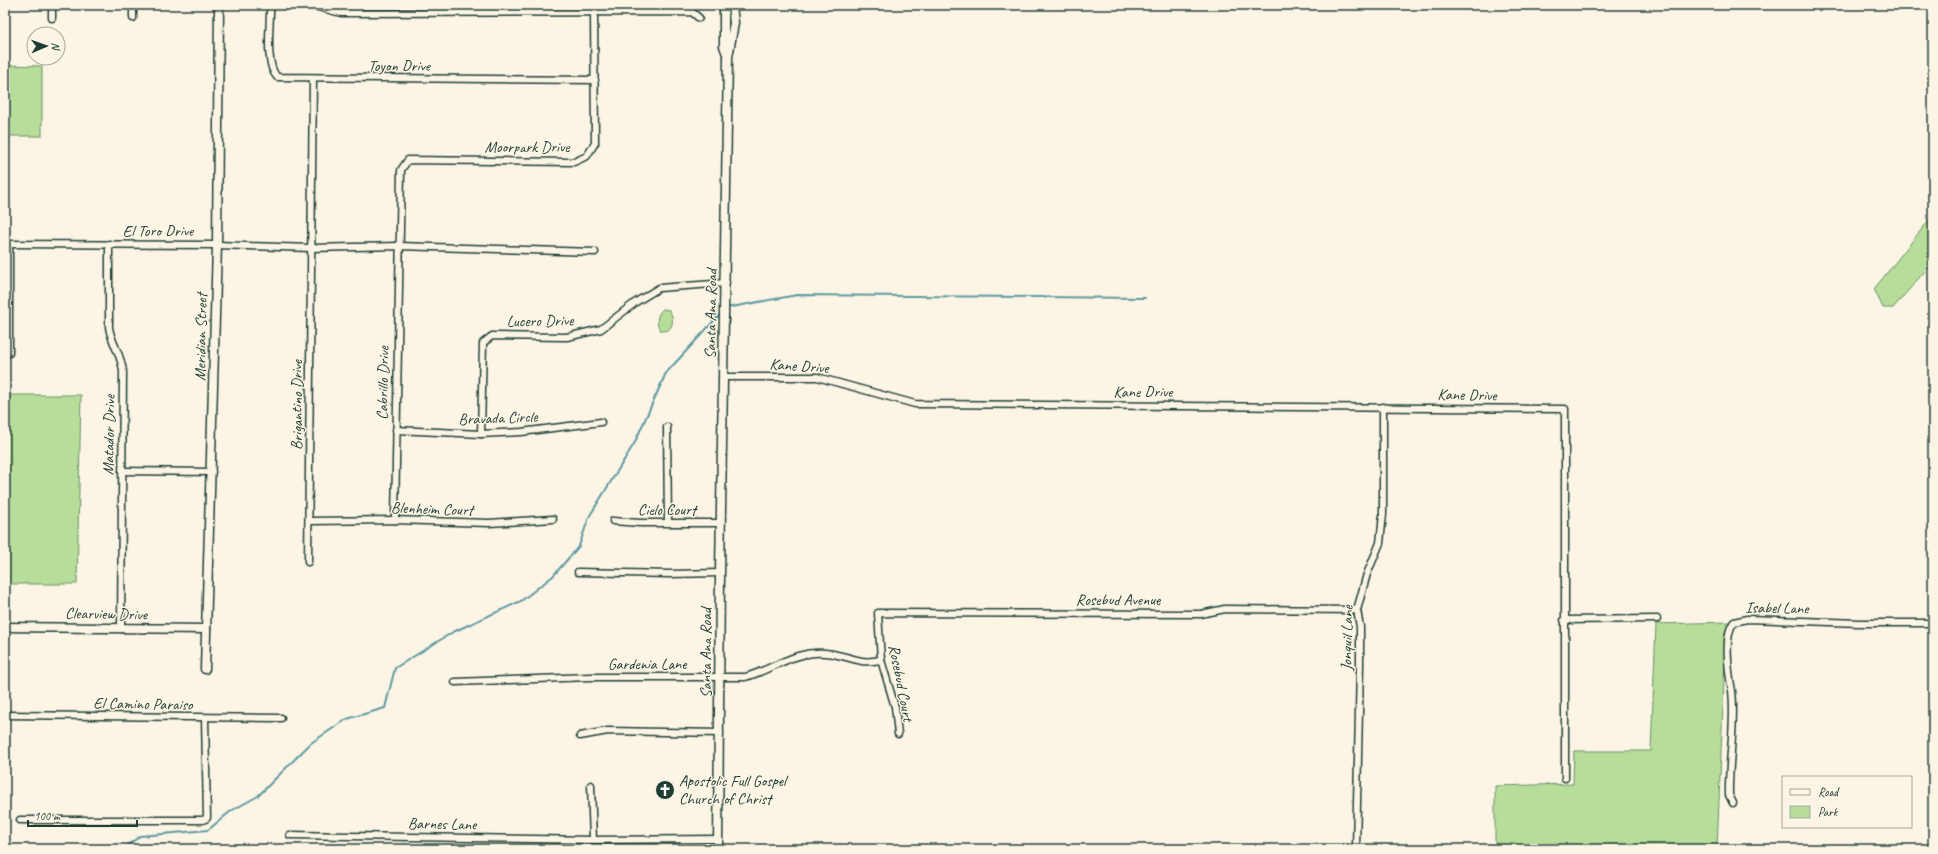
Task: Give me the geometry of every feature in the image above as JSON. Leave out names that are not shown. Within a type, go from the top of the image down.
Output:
[{"type":"street","points":[[52,5],[52,18]]},
{"type":"street","points":[[133,5],[133,18]]},
{"type":"street","name":"Meridian Street","points":[[205,669],[212,472],[217,245],[219,5]]},
{"type":"street","name":"Toyon Drive","points":[[272,5],[270,12],[270,63],[273,72],[277,76],[313,78],[595,80]]},
{"type":"street","points":[[310,5],[341,13],[692,12],[699,18]]},
{"type":"street","points":[[500,5],[501,12]]},
{"type":"street","name":"Santa Ana Road","points":[[724,5],[724,46],[728,57]]},
{"type":"street","name":"Santa Ana Road","points":[[718,849],[720,572],[726,283],[728,57],[734,23],[732,5]]},
{"type":"street","name":"Moorpark Drive","points":[[398,246],[401,170],[408,160],[574,162],[587,156],[595,143],[594,12]]},
{"type":"street","name":"Brigantino Drive","points":[[308,562],[313,78]]},
{"type":"street","points":[[7,244],[9,353]]},
{"type":"street","name":"El Toro Drive","points":[[7,244],[217,245],[311,248]]},
{"type":"street","name":"Matador Drive","points":[[109,244],[110,339],[121,357],[123,372],[121,629]]},
{"type":"street","points":[[311,248],[398,246],[595,252]]},
{"type":"street","name":"Cabrillo Drive","points":[[395,520],[398,246]]},
{"type":"street","name":"Lucero Drive","points":[[481,434],[483,343],[492,336],[567,337],[601,329],[636,302],[659,288],[726,283]]},
{"type":"street","name":"Kane Drive","points":[[724,377],[817,377],[915,404],[1565,409],[1564,620]]},
{"type":"street","name":"Jonquil Lane","points":[[1356,849],[1360,665],[1360,626],[1357,610],[1367,574],[1380,543],[1383,514],[1383,407]]},
{"type":"street","name":"Bravada Circle","points":[[396,430],[481,434],[521,432],[601,422]]},
{"type":"street","points":[[667,427],[668,522]]},
{"type":"street","points":[[122,471],[212,472]]},
{"type":"street","name":"Blenheim Court","points":[[309,521],[395,520],[488,523],[553,519]]},
{"type":"street","name":"Cielo Court","points":[[613,521],[640,523],[721,523]]},
{"type":"street","points":[[578,572],[670,574],[720,572]]},
{"type":"street","name":"Rosebud Avenue","points":[[878,613],[1201,614],[1225,609],[1357,610]]},
{"type":"street","name":"Rosebud Court","points":[[878,613],[881,660],[895,708],[898,734]]},
{"type":"street","points":[[1565,778],[1564,620],[1657,619]]},
{"type":"street","name":"Isabel Lane","points":[[1733,803],[1729,795],[1732,707],[1728,656],[1730,629],[1734,622],[1747,619],[1860,623],[1933,623]]},
{"type":"street","name":"Clearview Drive","points":[[5,627],[206,629]]},
{"type":"street","name":"Gardenia Lane","points":[[455,682],[590,677],[750,676],[797,655],[816,652],[830,653],[864,661],[881,660]]},
{"type":"street","name":"El Camino Paraiso","points":[[5,716],[281,718]]},
{"type":"street","points":[[20,820],[203,820],[207,817],[205,718]]},
{"type":"street","points":[[580,736],[608,731],[720,733]]},
{"type":"street","points":[[591,785],[593,840]]},
{"type":"street","name":"Barnes Lane","points":[[290,835],[593,840],[718,839]]},
{"type":"green space","points":[[5,65],[42,66],[42,136],[5,136]]},
{"type":"green space","points":[[1933,215],[1933,262],[1893,308],[1883,308],[1874,289]]},
{"type":"green space","points":[[663,309],[669,310],[672,318],[671,327],[667,331],[660,330],[658,325],[657,319]]},
{"type":"green space","points":[[5,395],[81,395],[77,584],[5,584]]},
{"type":"green space","points":[[1730,622],[1726,631],[1717,849],[1645,847],[1645,849],[1495,849],[1495,786],[1573,784],[1574,751],[1651,751],[1656,624]]},
{"type":"waterway","points":[[726,308],[797,295],[1145,298]]},
{"type":"waterway","points":[[123,849],[140,836],[208,830],[231,811],[258,796],[311,743],[347,719],[385,708],[395,668],[453,632],[521,601],[553,576],[579,546],[589,517],[634,444],[666,373],[722,312]]},
{"type":"place","name":"Apostolic Full Gospel Church of Christ","points":[[665,790]]}]
